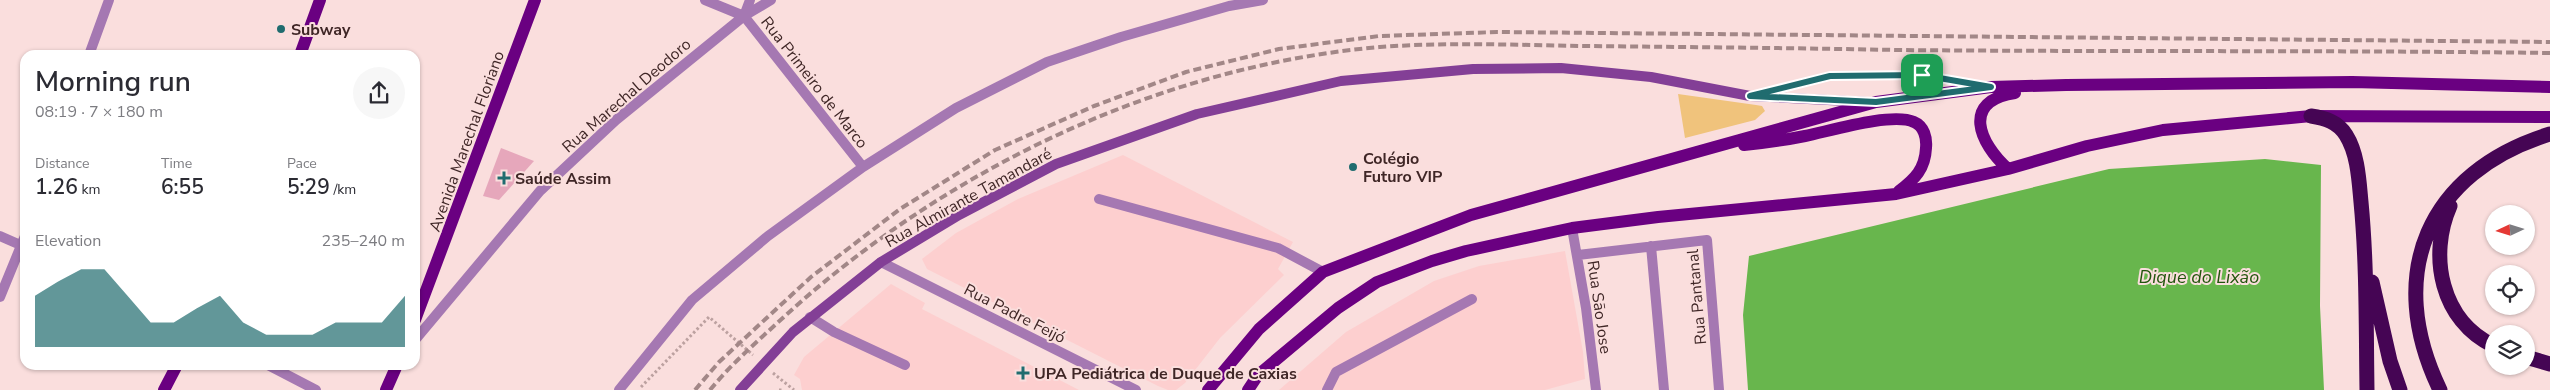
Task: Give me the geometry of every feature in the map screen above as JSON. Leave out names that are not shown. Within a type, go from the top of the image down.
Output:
[{"type":"highway","points":[[2311,116],[2333,122],[2347,136],[2351,145],[2358,177],[2365,249],[2368,390]]},
{"type":"highway","points":[[2440,390],[2432,373],[2420,333],[2416,290],[2426,238],[2436,213],[2454,189],[2492,158],[2521,143],[2550,134]]},
{"type":"highway","points":[[2469,175],[2451,203],[2441,230],[2440,266],[2443,284],[2459,318],[2467,328],[2485,340]]},
{"type":"highway","points":[[2365,249],[2390,361],[2400,390]]},
{"type":"highway","points":[[2535,360],[2550,364]]},
{"type":"main road","points":[[302,50],[320,0]]},
{"type":"main road","name":"Avenida Marechal Floriano","points":[[420,307],[535,0]]},
{"type":"main road","name":"Rua Almirante Tamandaré","points":[[743,389],[793,332],[881,262],[959,215],[1056,164],[1197,114],[1341,81],[1473,69],[1561,68],[1651,77],[1750,96],[1876,102]]},
{"type":"main road","points":[[1208,390],[1259,329],[1323,272],[1471,214],[1876,102],[1991,87],[2066,85],[2352,82],[2550,87]]},
{"type":"main road","points":[[2008,169],[1990,151],[1982,136],[1979,124],[1982,112],[1990,101],[2000,95],[2066,85]]},
{"type":"main road","points":[[1248,390],[1258,375],[1338,308],[1377,282],[1432,261],[1466,251],[1572,228],[1658,217],[1896,194],[2008,169],[2087,146],[2163,130],[2311,116],[2550,117]]},
{"type":"main road","points":[[1704,150],[1777,141],[1867,122],[1909,120],[1916,123],[1924,131],[1927,145],[1925,162],[1913,180],[1896,194]]},
{"type":"main road","points":[[164,390],[174,370]]},
{"type":"main road","points":[[386,390],[395,370]]},
{"type":"street","points":[[91,50],[109,0]]},
{"type":"street","points":[[704,0],[744,16],[750,0]]},
{"type":"street","name":"Rua Marechal Deodoro","points":[[420,334],[540,191],[616,120],[744,16],[771,0]]},
{"type":"street","points":[[619,390],[692,300],[768,236],[863,166],[956,108],[1046,62],[1121,37],[1229,6],[1263,0]]},
{"type":"street","name":"Rua Primeiro de Marco","points":[[744,16],[863,166]]},
{"type":"street","points":[[1099,199],[1278,248],[1323,272]]},
{"type":"street","name":"Rua Sāo Jose","points":[[1572,228],[1578,255],[1596,390]]},
{"type":"street","points":[[0,236],[20,242]]},
{"type":"street","name":"Rua Pantanal","points":[[1578,255],[1707,240],[1719,390]]},
{"type":"street","points":[[1651,246],[1664,390]]},
{"type":"street","points":[[0,297],[20,252]]},
{"type":"street","name":"Rua Padre Feijó","points":[[881,262],[1136,390]]},
{"type":"street","points":[[1327,390],[1336,372],[1472,299]]},
{"type":"street","points":[[810,317],[834,332],[905,365]]},
{"type":"street","points":[[278,370],[316,390]]},
{"type":"path","points":[[1795,85],[1830,76],[1922,75],[1942,79]]},
{"type":"path","points":[[638,390],[709,317],[754,356]]},
{"type":"path","points":[[769,370],[794,390]]},
{"type":"shaded area","points":[[1678,94],[1762,106],[1765,111],[1755,120],[1685,138]]},
{"type":"shaded area","points":[[1123,155],[1293,242],[1278,269],[1284,275],[1220,338],[1185,383],[1176,390],[1168,390],[1158,386],[927,269],[922,259],[956,233],[1018,199]]},
{"type":"shaded area","points":[[1565,251],[1583,352],[1585,379],[1545,390],[1279,390],[1346,332],[1434,281],[1479,266]]},
{"type":"shaded area","points":[[891,284],[925,303],[922,309],[1079,390],[802,390],[800,379],[794,375],[804,357]]},
{"type":"water","name":"Dique do Lixão","points":[[2265,159],[2321,165],[2320,306],[2324,390],[1748,390],[1743,315],[1749,256],[2109,169]]},
{"type":"building","name":"Saúde Assim","points":[[501,148],[534,161],[499,200],[483,196]]},
{"type":"railway","points":[[695,390],[719,362],[811,277],[900,209],[995,150],[1094,106],[1186,72],[1279,49],[1379,36],[1497,32],[2550,42]]},
{"type":"railway","points":[[710,390],[728,370],[786,315],[849,262],[916,214],[987,171],[1062,133],[1139,101],[1218,76],[1298,58],[1380,47],[1457,44],[1897,50],[2550,53]]},
{"type":"place","name":"Subway","points":[[281,29]]},
{"type":"place","name":"Colégio Futuro VIP","points":[[1353,167]]},
{"type":"place","name":"Saúde Assim","points":[[504,178]]},
{"type":"place","name":"UPA Pediátrica de Duque de Caxias","points":[[1023,373]]},
{"type":"route","points":[[1922,75],[1991,87],[1876,102],[1801,100],[1750,96],[1830,76],[1922,75]]}]
